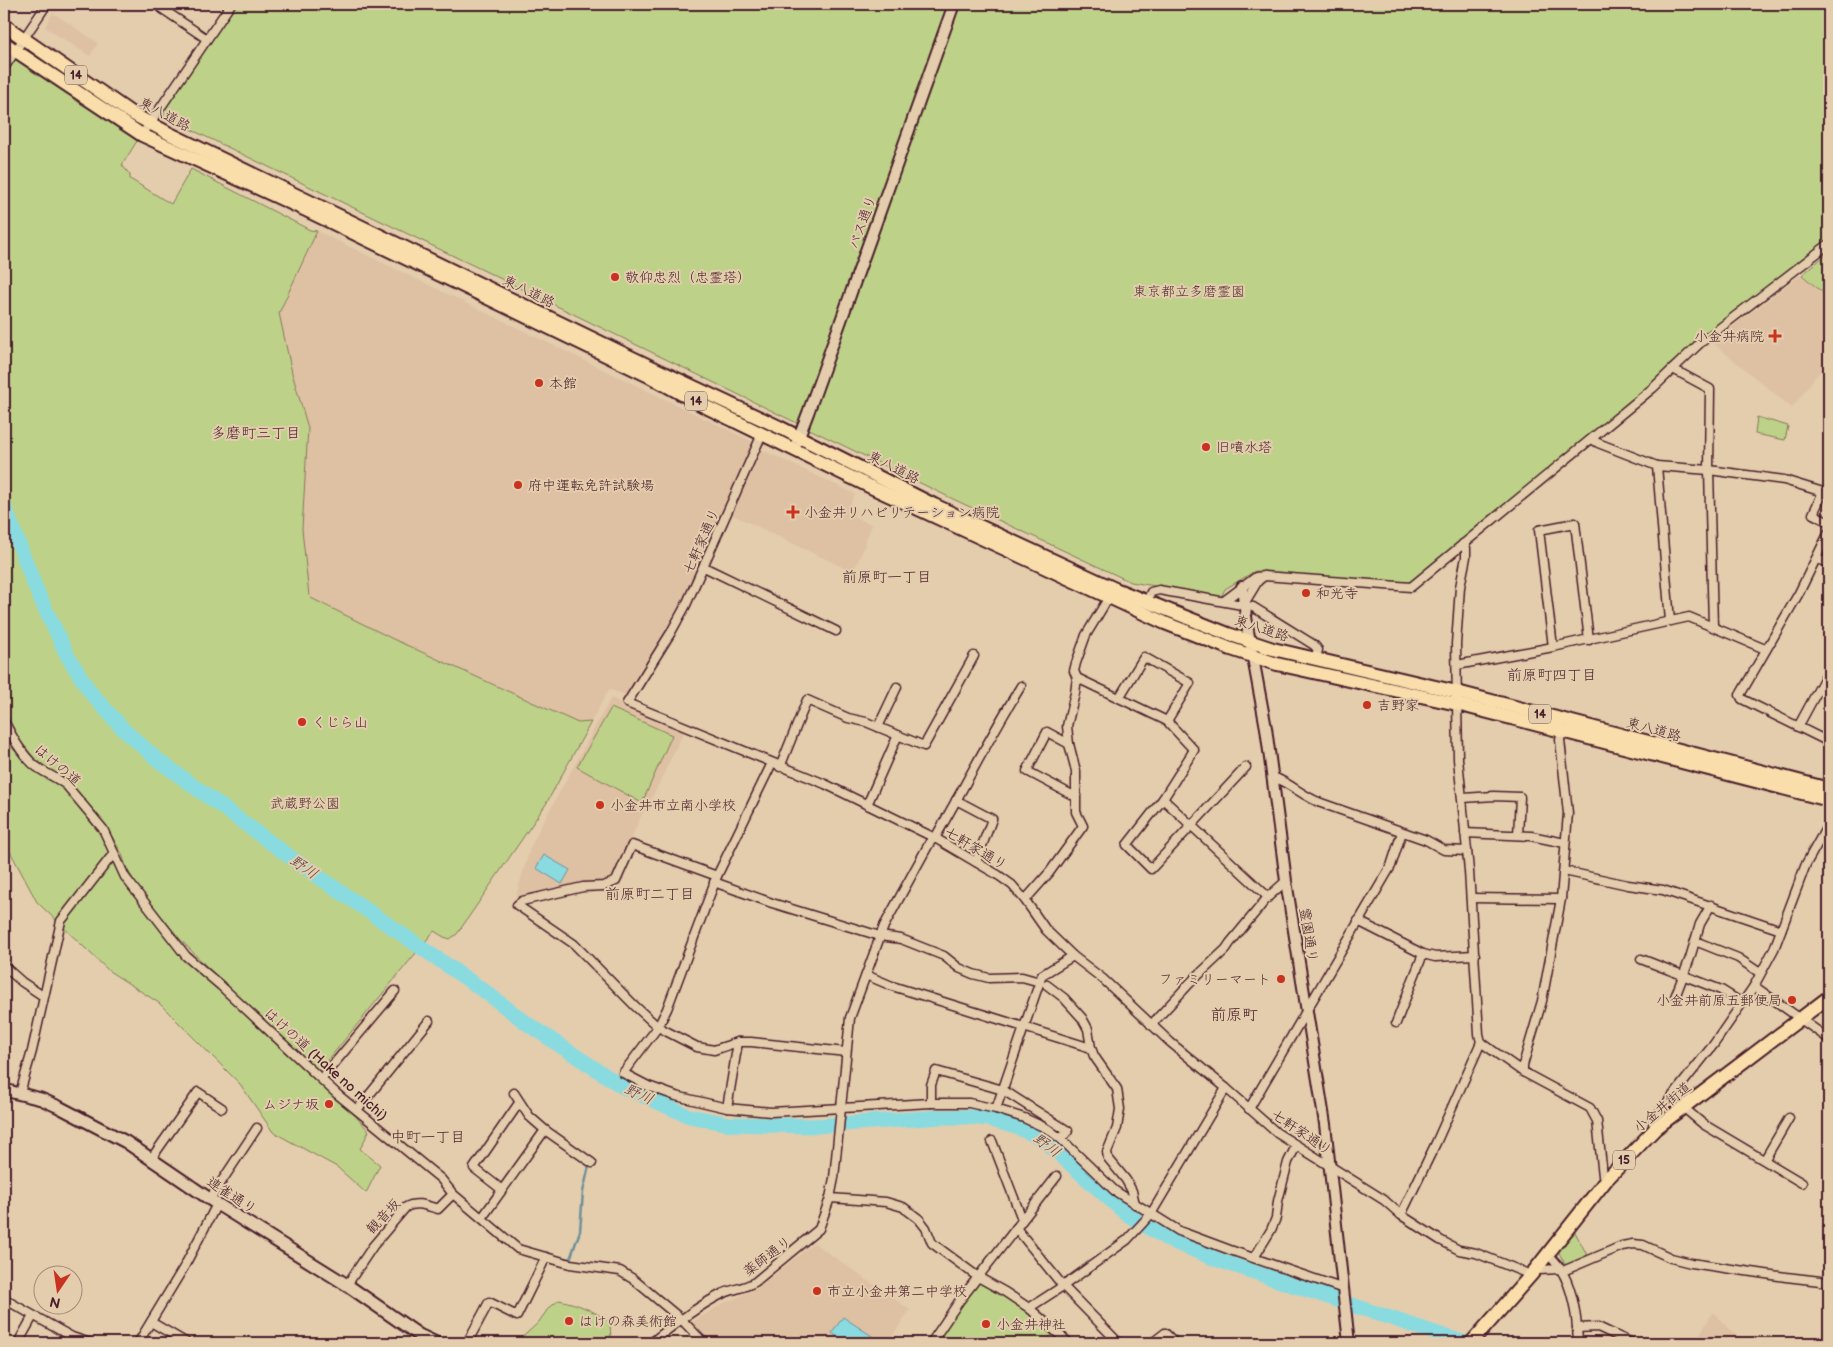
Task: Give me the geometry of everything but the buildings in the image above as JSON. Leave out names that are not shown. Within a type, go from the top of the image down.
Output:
[{"type":"main road","name":"東八道路","points":[[4,25],[131,113],[150,124],[799,436],[934,505],[1106,585],[1250,642],[1457,698],[1829,789]]},
{"type":"main road","name":"東八道路","points":[[4,42],[142,135],[306,210],[649,376],[871,487],[1165,623],[1277,664],[1457,698],[1562,731],[1829,800]]},
{"type":"main road","points":[[714,395],[744,416],[766,427],[769,433],[764,435]]},
{"type":"main road","name":"小金井街道","points":[[1476,1338],[1533,1272],[1608,1179],[1656,1128],[1829,996]]},
{"type":"main road","name":"連雀通り","points":[[4,1090],[42,1100],[84,1119],[126,1142],[213,1202],[346,1285],[419,1335],[436,1343]]},
{"type":"street","points":[[4,68],[48,4]]},
{"type":"street","points":[[155,4],[207,39]]},
{"type":"street","points":[[142,135],[232,4]]},
{"type":"street","name":"バス通り","points":[[793,449],[954,4]]},
{"type":"street","points":[[1224,600],[1256,577],[1264,576],[1410,587],[1653,388],[1699,344],[1829,244]]},
{"type":"street","points":[[1674,368],[1710,390],[1709,470],[1714,626]]},
{"type":"street","name":"七軒家通り","points":[[764,435],[704,567],[670,634],[627,703],[825,784],[935,838],[976,862],[1005,880],[1025,900],[1046,930],[1073,956],[1103,979],[1151,1025],[1277,1133],[1384,1200],[1401,1216],[1459,1250],[1476,1253],[1533,1272],[1539,1270],[1562,1270]]},
{"type":"street","points":[[1592,439],[1657,466],[1709,470],[1784,480],[1822,492],[1813,514],[1829,522]]},
{"type":"street","points":[[1657,466],[1670,621]]},
{"type":"street","points":[[1553,647],[1539,530],[1575,523],[1590,640]]},
{"type":"street","points":[[1829,532],[1799,594],[1740,696],[1742,699],[1829,742]]},
{"type":"street","points":[[1401,1216],[1481,1042],[1463,798],[1458,759],[1456,644],[1458,613],[1466,557],[1466,548],[1463,544]]},
{"type":"street","points":[[1816,559],[1829,563]]},
{"type":"street","points":[[704,567],[836,631]]},
{"type":"street","points":[[1244,604],[1258,581],[1264,576]]},
{"type":"street","name":"霊園通り","points":[[1242,587],[1273,777],[1286,880],[1325,1124],[1349,1343]]},
{"type":"street","points":[[1147,601],[1151,592],[1159,590],[1224,600],[1253,607],[1314,645],[1318,650],[1316,659]]},
{"type":"street","points":[[1025,900],[1049,873],[1083,826],[1076,812],[1076,771],[1069,744],[1067,726],[1077,678],[1074,671],[1084,641],[1109,597]]},
{"type":"street","points":[[1457,665],[1590,640],[1689,618],[1714,626],[1765,650]]},
{"type":"street","points":[[974,656],[924,746],[866,722],[848,718],[807,700],[776,765],[716,879],[667,1010],[658,1026],[623,1073],[648,1086],[676,1096],[726,1108],[770,1112],[932,1103],[969,1103],[996,1109],[1048,1129],[1115,1191],[1150,1214],[1185,1233],[1344,1289]]},
{"type":"street","points":[[1119,698],[1144,657],[1190,683],[1167,721]]},
{"type":"street","points":[[1798,727],[1825,676],[1829,675]]},
{"type":"street","points":[[1077,678],[1167,721],[1194,750],[1163,799],[1127,844],[1151,869],[1246,767]]},
{"type":"street","points":[[1021,686],[935,838],[930,842],[917,865],[880,936],[850,1018],[838,1142],[830,1198],[886,1202],[903,1206],[919,1219],[926,1228],[932,1243],[978,1277],[1006,1292],[1029,1308],[1070,1343]]},
{"type":"street","points":[[878,727],[897,687]]},
{"type":"street","name":"はけの道","points":[[4,721],[14,741],[34,765],[67,786],[94,818],[103,829],[114,853]]},
{"type":"street","points":[[1523,1072],[1523,1065],[1542,1001],[1561,899],[1568,813],[1560,740],[1562,731]]},
{"type":"street","points":[[1069,744],[1047,732],[1027,771],[1076,797]]},
{"type":"street","points":[[867,805],[898,735]]},
{"type":"street","points":[[1273,777],[1311,799],[1426,840],[1444,850],[1467,851]]},
{"type":"street","points":[[1463,798],[1520,797],[1518,835]]},
{"type":"street","points":[[1163,799],[1268,897]]},
{"type":"street","points":[[956,800],[992,819],[976,862]]},
{"type":"street","points":[[1656,1128],[1653,1123],[1655,1118],[1714,1044],[1754,986],[1774,949],[1806,864],[1829,822]]},
{"type":"street","points":[[1248,1108],[1391,866],[1402,832]]},
{"type":"street","points":[[1465,833],[1531,836],[1565,843]]},
{"type":"street","points":[[846,1052],[751,1042],[738,1042],[714,1050],[697,1047],[658,1026],[635,1006],[574,944],[517,905],[522,901],[583,887],[604,886],[616,881],[632,845],[772,903],[880,936],[901,939],[925,948],[944,956],[959,968],[973,974],[989,978],[1022,977],[1043,983],[1064,998],[1082,1018],[1088,1029],[1094,1056],[1117,1089],[1120,1108],[1117,1128],[1107,1152],[1108,1158],[1126,1180],[1132,1191],[1135,1204]]},
{"type":"street","points":[[20,1094],[32,1051],[61,921],[114,853]]},
{"type":"street","name":"はけの道 (Hake no michi)","points":[[114,853],[133,889],[186,956],[322,1078],[337,1094],[440,1179],[453,1194],[518,1249],[570,1264],[620,1271],[633,1279],[681,1319],[704,1343]]},
{"type":"street","points":[[1564,871],[1621,884],[1663,890],[1781,930]]},
{"type":"street","points":[[1151,1025],[1190,983],[1226,949],[1268,897],[1286,880]]},
{"type":"street","points":[[1471,898],[1561,899]]},
{"type":"street","points":[[1675,998],[1700,924],[1711,905]]},
{"type":"street","points":[[1358,921],[1423,954],[1434,957],[1474,955]]},
{"type":"street","points":[[1695,941],[1738,958],[1760,973]]},
{"type":"street","points":[[1396,1023],[1423,954]]},
{"type":"street","points":[[996,1109],[1024,1027],[1043,983],[1042,975],[1073,956]]},
{"type":"street","points":[[1641,959],[1721,990],[1742,1003]]},
{"type":"street","points":[[4,966],[22,982],[44,996]]},
{"type":"street","points":[[866,975],[892,986],[1091,1048]]},
{"type":"street","points":[[1754,986],[1829,1039]]},
{"type":"street","points":[[322,1078],[395,991]]},
{"type":"street","points":[[357,1110],[429,1021]]},
{"type":"street","points":[[726,1108],[738,1042]]},
{"type":"street","points":[[1481,1042],[1523,1072],[1590,1108],[1597,1121],[1603,1176],[1608,1179]]},
{"type":"street","points":[[932,1103],[931,1085],[936,1071],[1003,1090],[1068,1131],[1061,1139]]},
{"type":"street","points":[[1029,1308],[1063,1286],[1128,1238],[1150,1214],[1226,1088]]},
{"type":"street","points":[[151,1159],[198,1092],[222,1108]]},
{"type":"street","points":[[514,1093],[529,1116],[545,1130],[592,1163]]},
{"type":"street","points":[[501,1190],[474,1168],[519,1103]]},
{"type":"street","points":[[1683,1107],[1703,1124],[1765,1159],[1802,1183]]},
{"type":"street","points":[[1765,1159],[1789,1118]]},
{"type":"street","points":[[138,1343],[184,1267],[213,1202],[257,1128]]},
{"type":"street","points":[[482,1218],[545,1130]]},
{"type":"street","points":[[992,1141],[1022,1219]]},
{"type":"street","points":[[1254,1258],[1276,1218],[1288,1162],[1296,1146]]},
{"type":"street","points":[[931,1343],[960,1300],[1057,1176]]},
{"type":"street","name":"観音坂","points":[[346,1285],[373,1246],[406,1206],[412,1203],[438,1209],[453,1194]]},
{"type":"street","name":"薬師通り","points":[[651,1343],[681,1319],[723,1293],[745,1288],[755,1282],[819,1229],[830,1198]]},
{"type":"street","points":[[1016,1228],[1063,1286],[1119,1343]]},
{"type":"street","points":[[1562,1270],[1622,1246],[1633,1244],[1643,1245],[1671,1258],[1691,1263],[1829,1282]]},
{"type":"street","points":[[1547,1254],[1562,1270],[1569,1286],[1578,1343]]},
{"type":"street","points":[[467,1343],[489,1302],[517,1316],[546,1257]]},
{"type":"street","points":[[4,1299],[72,1337],[90,1343]]},
{"type":"street","points":[[18,1343],[33,1316]]},
{"type":"street","points":[[151,1322],[187,1343]]},
{"type":"street","points":[[1577,1328],[1598,1326],[1632,1343]]},
{"type":"street","points":[[1152,1343],[1166,1333],[1175,1343]]},
{"type":"shaded area","points":[[53,13],[98,43],[90,56],[45,27]]},
{"type":"shaded area","name":"府中運転免許試験場","points":[[317,231],[755,443],[683,605],[628,696],[609,689],[591,722],[558,725],[317,606],[304,589],[279,313]]},
{"type":"shaded area","name":"小金井病院","points":[[1801,275],[1829,299],[1829,363],[1815,377],[1792,408],[1713,343]]},
{"type":"shaded area","name":"小金井リハビリテーション病院","points":[[762,450],[855,494],[849,507],[856,510],[853,516],[872,525],[853,572],[731,514]]},
{"type":"shaded area","name":"小金井市立南小学校","points":[[611,698],[640,713],[684,731],[656,790],[639,820],[614,880],[516,896],[530,849],[538,832]]},
{"type":"shaded area","name":"市立小金井第二中学校","points":[[814,1243],[910,1310],[887,1343],[712,1343],[691,1323],[722,1304],[758,1288]]},
{"type":"shaded area","points":[[1713,1312],[1731,1332],[1754,1343],[1695,1343]]},
{"type":"green space","name":"東京都立多磨霊園","points":[[236,4],[1829,4],[1829,239],[1692,346],[1669,365],[1652,385],[1412,582],[1406,584],[1255,571],[1225,589],[1221,597],[1131,582],[953,499],[165,117],[163,110]]},
{"type":"green space","name":"武蔵野公園","points":[[17,54],[138,135],[137,141],[122,165],[130,175],[130,179],[171,204],[191,169],[310,230],[317,231],[279,313],[292,373],[308,428],[302,529],[309,596],[393,639],[578,723],[591,722],[546,804],[457,934],[450,939],[434,931],[319,1071],[222,982],[179,938],[138,887],[127,869],[122,854],[97,815],[69,783],[35,759],[20,740],[4,714],[4,72]]},
{"type":"green space","points":[[1829,252],[1829,298],[1802,275]]},
{"type":"green space","points":[[1757,417],[1788,426],[1785,440],[1755,434]]},
{"type":"green space","points":[[611,708],[672,735],[642,803],[577,767]]},
{"type":"green space","points":[[4,731],[10,746],[33,769],[65,788],[108,845],[125,883],[190,964],[261,1025],[339,1098],[369,1131],[360,1149],[380,1165],[366,1193],[337,1167],[273,1132],[240,1084],[159,1003],[109,971],[37,902],[4,840]]},
{"type":"green space","points":[[1575,1232],[1588,1257],[1566,1266],[1558,1251]]},
{"type":"green space","points":[[978,1280],[1017,1304],[1054,1333],[1043,1343],[933,1343]]},
{"type":"green space","points":[[559,1300],[586,1308],[610,1322],[611,1341],[609,1343],[516,1343]]},
{"type":"water","points":[[544,855],[570,870],[562,884],[536,868]]},
{"type":"water","points":[[843,1317],[881,1342],[848,1343],[832,1333]]},
{"type":"waterway","name":"野川","points":[[4,505],[36,589],[67,655],[91,693],[124,730],[158,760],[293,859],[487,993],[529,1025],[623,1087],[689,1116],[729,1124],[815,1126],[941,1117],[968,1117],[989,1119],[1016,1127],[1041,1138],[1125,1213],[1169,1240],[1221,1261],[1465,1343]]},
{"type":"waterway","points":[[569,1262],[580,1231],[583,1192],[589,1166]]},
{"type":"place","name":"敬仰忠烈（忠霊塔）","points":[[615,277]]},
{"type":"place","name":"小金井病院","points":[[1775,336]]},
{"type":"place","name":"本館","points":[[539,383]]},
{"type":"place","name":"旧噴水塔","points":[[1206,447]]},
{"type":"place","name":"府中運転免許試験場","points":[[518,485]]},
{"type":"place","name":"小金井リハビリテーション病院","points":[[793,512]]},
{"type":"place","name":"和光寺","points":[[1306,593]]},
{"type":"place","name":"吉野家","points":[[1367,705]]},
{"type":"place","name":"くじら山","points":[[302,722]]},
{"type":"place","name":"小金井市立南小学校","points":[[600,805]]},
{"type":"place","name":"ファミリーマート","points":[[1281,979]]},
{"type":"place","name":"小金井前原五郵便局","points":[[1792,1000]]},
{"type":"place","name":"ムジナ坂","points":[[329,1104]]},
{"type":"place","name":"市立小金井第二中学校","points":[[817,1291]]},
{"type":"place","name":"はけの森美術館","points":[[569,1321]]},
{"type":"place","name":"小金井神社","points":[[986,1324]]},
{"type":"district","name":"多磨町三丁目","points":[[256,433]]},
{"type":"district","name":"前原町一丁目","points":[[887,577]]},
{"type":"district","name":"前原町四丁目","points":[[1552,675]]},
{"type":"district","name":"前原町二丁目","points":[[650,894]]},
{"type":"district","name":"前原町","points":[[1234,1014]]},
{"type":"district","name":"中町一丁目","points":[[428,1137]]}]
